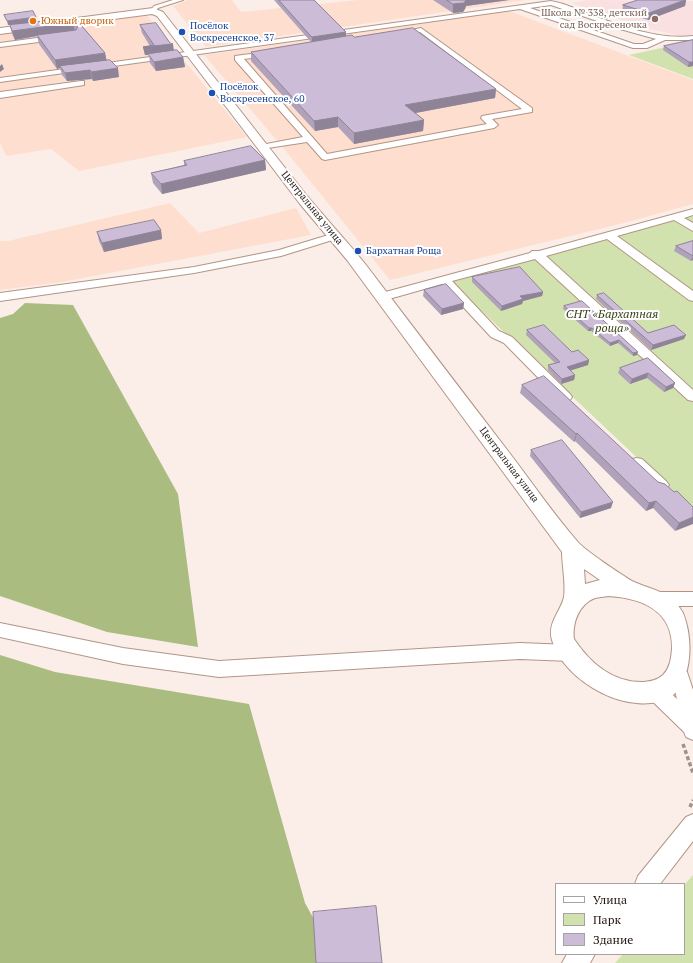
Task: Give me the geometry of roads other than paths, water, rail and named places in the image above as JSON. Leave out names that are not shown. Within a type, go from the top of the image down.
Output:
[{"type":"main road","points":[[0,31],[153,11]]},
{"type":"main road","name":"Центральная улица","points":[[153,11],[160,14],[264,146],[305,201],[335,236],[572,550],[628,589]]},
{"type":"main road","points":[[572,550],[575,601]]},
{"type":"main road","points":[[663,604],[684,626],[690,639],[692,652],[689,666],[681,678],[670,686],[656,691],[636,692],[616,689],[597,680],[582,667],[567,646],[564,624],[567,611],[575,601],[590,592],[608,587],[628,589],[693,616]]},
{"type":"street","points":[[153,11],[156,7],[180,0]]},
{"type":"street","points":[[0,80],[557,2],[589,16],[671,40],[691,40]]},
{"type":"street","points":[[520,6],[633,46],[644,46],[664,38]]},
{"type":"street","points":[[284,51],[238,58],[325,157],[494,125],[485,118],[529,110],[421,30],[383,36]]},
{"type":"street","points":[[0,45],[68,36]]},
{"type":"street","points":[[0,95],[81,83]]},
{"type":"street","points":[[264,146],[309,139]]},
{"type":"street","points":[[382,297],[536,253],[693,212]]},
{"type":"street","points":[[676,216],[693,228]]},
{"type":"street","points":[[609,235],[693,298]]},
{"type":"street","points":[[0,297],[194,270],[281,253],[335,236]]},
{"type":"street","points":[[536,253],[693,397]]},
{"type":"street","points":[[443,279],[495,334],[508,340],[576,408]]},
{"type":"street","points":[[627,454],[661,485]]},
{"type":"street","points":[[663,604],[693,599]]},
{"type":"street","points":[[0,630],[123,656],[219,669],[520,651],[567,646]]},
{"type":"street","points":[[681,678],[691,733]]},
{"type":"street","points":[[656,691],[691,733]]},
{"type":"street","points":[[647,883],[693,824]]},
{"type":"street","points":[[574,963],[582,955]]},
{"type":"place","name":"Школа № 338, детский сад Воскресеночка","points":[[655,19]]},
{"type":"place","name":"Южный дворик","points":[[33,21]]},
{"type":"place","name":"Посёлок Воскресенское, 37","points":[[182,32]]},
{"type":"place","name":"Посёлок Воскресенское, 60","points":[[212,93]]},
{"type":"place","name":"Бархатная Роща","points":[[358,251]]},
{"type":"park label","name":"СНТ «Бархатная роща»","points":[[612,322]]}]
